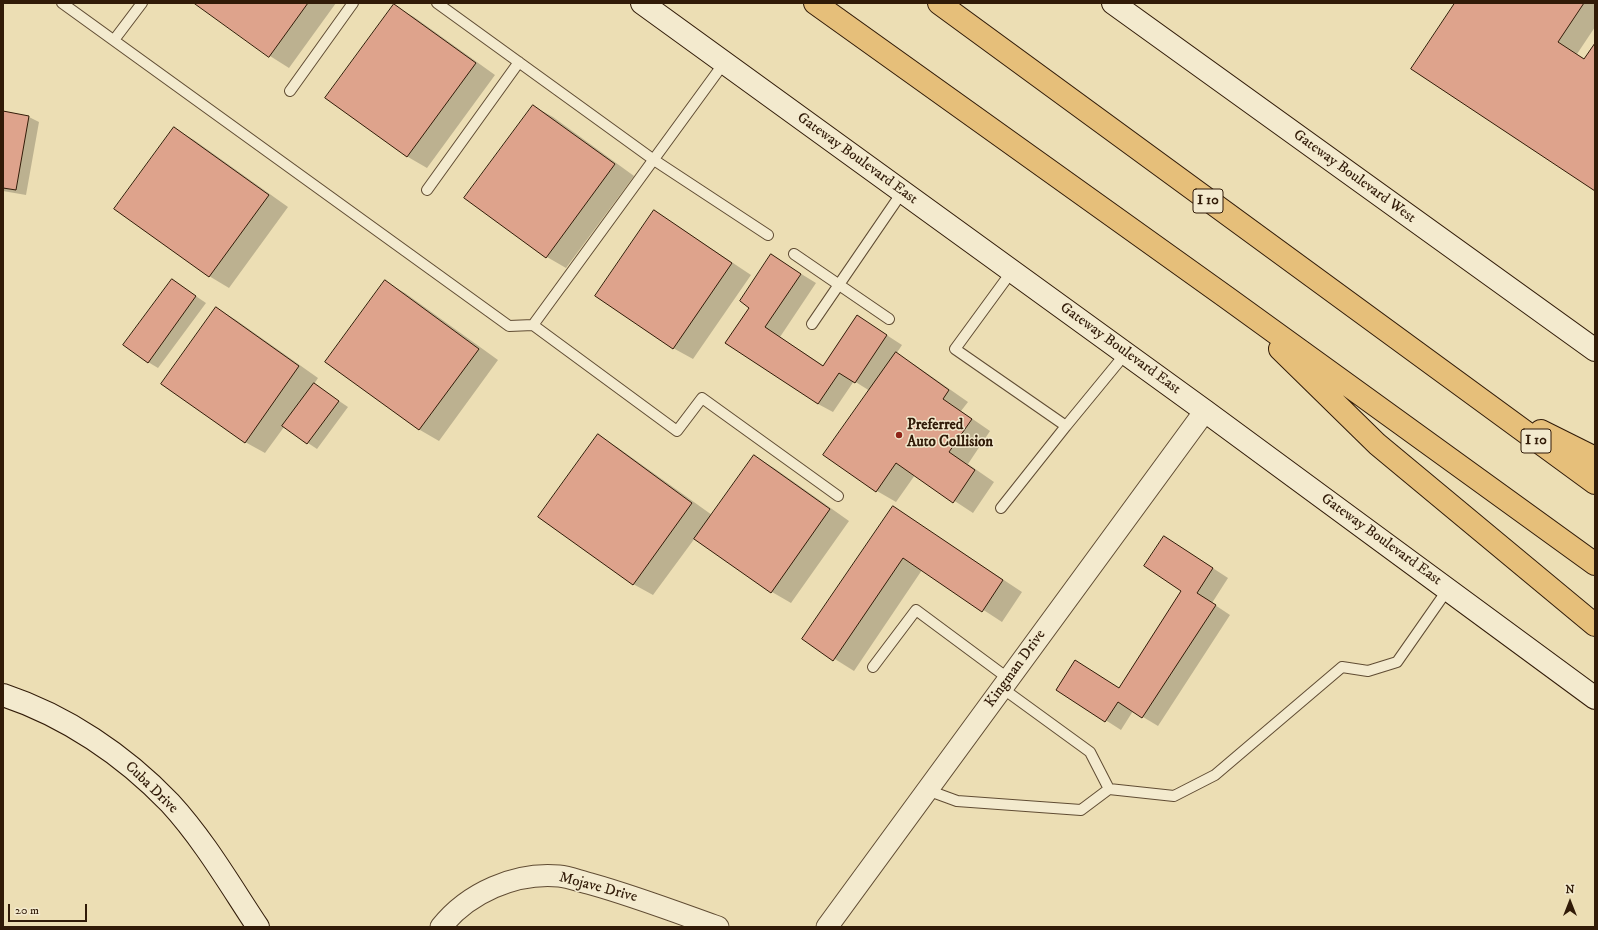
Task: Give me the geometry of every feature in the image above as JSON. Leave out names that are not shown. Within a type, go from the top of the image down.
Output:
[{"type":"highway","points":[[815,3],[1226,297],[1595,564]]},
{"type":"highway","name":"I 10","points":[[939,3],[1595,483]]},
{"type":"highway","points":[[1226,297],[1377,444],[1595,625]]},
{"type":"highway","points":[[1477,398],[1595,458]]},
{"type":"main road","name":"Gateway Boulevard East","points":[[642,3],[1126,353],[1595,698]]},
{"type":"main road","name":"Gateway Boulevard West","points":[[1113,3],[1595,350]]},
{"type":"main road","name":"Cuba Drive","points":[[3,694],[46,712],[99,742],[140,774],[170,804],[203,844],[258,927]]},
{"type":"street","name":"Kingman Drive","points":[[827,927],[1205,411]]},
{"type":"street","name":"Mojave Drive","points":[[441,927],[450,916],[474,897],[500,884],[539,876],[560,876],[609,889],[718,927]]},
{"type":"lane","points":[[62,3],[509,326],[533,325],[677,431],[702,398],[838,496]]},
{"type":"lane","points":[[114,40],[142,3]]},
{"type":"lane","points":[[290,91],[353,3]]},
{"type":"lane","points":[[437,3],[654,160],[768,235]]},
{"type":"lane","points":[[427,190],[520,62]]},
{"type":"lane","points":[[533,325],[724,63]]},
{"type":"lane","points":[[812,324],[903,191]]},
{"type":"lane","points":[[794,254],[889,319]]},
{"type":"lane","points":[[1012,271],[955,349],[1066,426]]},
{"type":"lane","points":[[1001,508],[1126,353]]},
{"type":"lane","points":[[927,790],[957,801],[1081,810],[1109,789],[1174,796],[1215,775],[1342,667],[1368,671],[1397,662],[1448,589]]},
{"type":"lane","points":[[873,667],[916,610],[1090,752],[1109,789]]},
{"type":"building","points":[[194,3],[308,3],[269,57]]},
{"type":"building","points":[[1455,3],[1584,3],[1558,42],[1584,59],[1595,43],[1595,191],[1411,69]]},
{"type":"building","points":[[394,4],[476,63],[407,157],[325,98]]},
{"type":"building","points":[[533,105],[615,164],[546,258],[464,198]]},
{"type":"building","points":[[3,111],[29,116],[16,190],[3,188]]},
{"type":"building","points":[[174,127],[269,195],[209,277],[114,209]]},
{"type":"building","points":[[654,210],[732,263],[673,349],[595,296]]},
{"type":"building","points":[[771,254],[801,274],[765,327],[823,366],[857,315],[887,335],[855,383],[839,373],[818,404],[725,343],[749,308],[740,301]]},
{"type":"building","points":[[172,279],[196,296],[148,363],[123,345]]},
{"type":"building","points":[[385,280],[479,349],[419,430],[325,362]]},
{"type":"building","points":[[216,307],[299,366],[245,443],[161,384]]},
{"type":"building","name":"Preferred Auto Collision","points":[[896,352],[949,390],[943,399],[972,419],[949,452],[975,470],[953,503],[896,463],[876,492],[823,455]]},
{"type":"building","points":[[314,383],[339,401],[307,444],[282,426]]},
{"type":"building","points":[[598,434],[692,503],[633,585],[538,517]]},
{"type":"building","points":[[754,455],[830,509],[771,593],[694,539]]},
{"type":"building","points":[[893,506],[1003,580],[982,612],[903,558],[833,661],[802,639]]},
{"type":"building","points":[[1164,536],[1213,568],[1197,593],[1216,605],[1142,718],[1118,702],[1105,722],[1056,690],[1075,660],[1119,688],[1181,591],[1144,566]]},
{"type":"place","name":"Preferred Auto Collision","points":[[899,435]]}]
